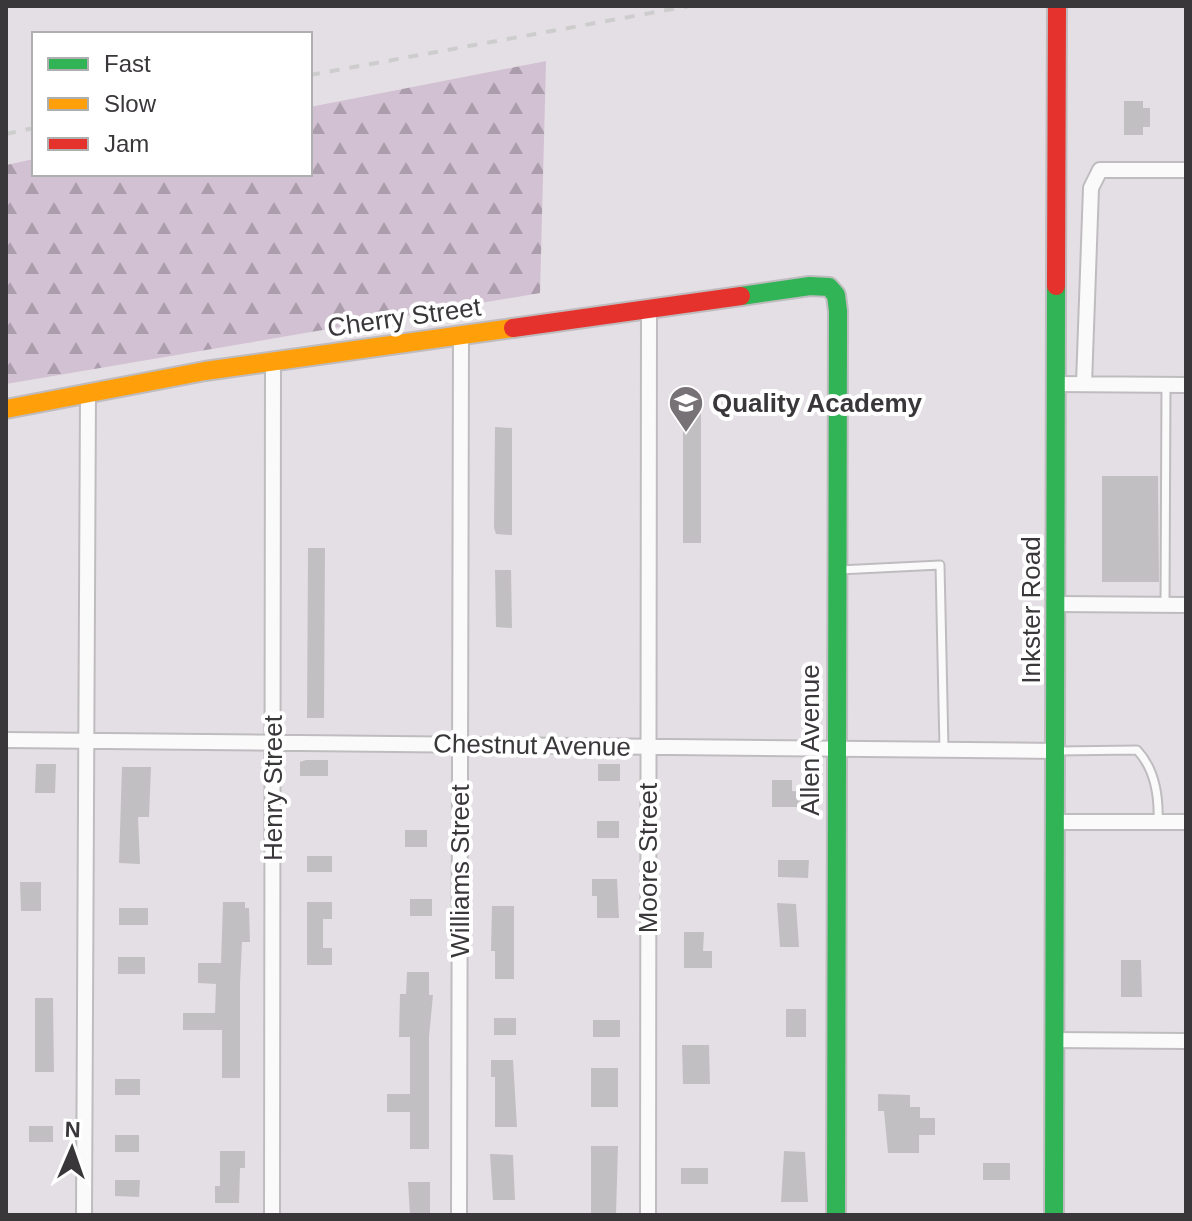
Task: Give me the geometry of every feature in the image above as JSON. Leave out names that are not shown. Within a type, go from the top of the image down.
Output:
[{"type":"street","name":"Inkster Road","points":[[1054,1215],[1058,604],[1057,6]]},
{"type":"street","points":[[1084,384],[1091,188],[1100,170],[1186,170]]},
{"type":"street","name":"Cherry Street","points":[[6,409],[273,362],[810,286]]},
{"type":"street","name":"Allen Avenue","points":[[810,286],[829,287],[836,295],[838,311],[836,1215]]},
{"type":"street","name":"Moore Street","points":[[648,1215],[649,309]]},
{"type":"street","name":"Williams Street","points":[[459,1215],[461,335]]},
{"type":"street","name":"Henry Street","points":[[272,1215],[273,362]]},
{"type":"street","points":[[1057,384],[1186,385]]},
{"type":"street","points":[[84,1215],[88,393]]},
{"type":"street","points":[[1058,604],[1186,605]]},
{"type":"street","name":"Chestnut Avenue","points":[[6,740],[1057,751]]},
{"type":"street","points":[[1056,822],[1186,822]]},
{"type":"street","points":[[1055,1040],[1186,1041]]},
{"type":"lane","points":[[1165,605],[1166,384]]},
{"type":"lane","points":[[836,570],[940,565],[944,749]]},
{"type":"lane","points":[[1057,751],[1137,750],[1145,758],[1156,791],[1158,822]]},
{"type":"green space","points":[[546,61],[540,293],[6,384],[6,165],[32,159],[32,176],[312,176],[312,107]]},
{"type":"building","points":[[1124,101],[1143,101],[1143,108],[1150,108],[1150,127],[1143,127],[1143,135],[1124,135]]},
{"type":"building","points":[[683,410],[701,411],[701,543],[683,543]]},
{"type":"building","points":[[495,427],[512,428],[512,535],[496,534],[494,528]]},
{"type":"building","points":[[1102,476],[1158,476],[1159,582],[1102,582]]},
{"type":"building","points":[[308,548],[325,548],[324,718],[307,718]]},
{"type":"building","points":[[495,570],[511,570],[512,628],[496,627]]},
{"type":"building","points":[[328,760],[328,776],[300,776],[300,762]]},
{"type":"building","points":[[36,764],[56,764],[55,793],[35,793]]},
{"type":"building","points":[[598,764],[620,764],[620,781],[598,781]]},
{"type":"building","points":[[122,767],[151,767],[149,817],[138,817],[140,864],[119,863]]},
{"type":"building","points":[[772,780],[792,780],[792,791],[806,792],[806,807],[772,807]]},
{"type":"building","points":[[597,821],[619,821],[619,838],[597,838]]},
{"type":"building","points":[[405,830],[427,830],[427,847],[405,847]]},
{"type":"building","points":[[307,856],[332,856],[332,872],[307,872]]},
{"type":"building","points":[[778,860],[809,860],[808,878],[778,877]]},
{"type":"building","points":[[592,879],[617,879],[619,918],[597,918],[597,896],[592,896]]},
{"type":"building","points":[[20,882],[41,882],[41,911],[21,911]]},
{"type":"building","points":[[410,899],[432,899],[432,916],[410,916]]},
{"type":"building","points":[[223,902],[245,902],[245,908],[249,908],[250,942],[242,942],[240,1078],[222,1078],[222,1030],[183,1030],[183,1013],[215,1013],[216,984],[198,983],[198,963],[221,963]]},
{"type":"building","points":[[307,902],[332,902],[332,919],[323,919],[323,948],[332,948],[332,965],[307,965]]},
{"type":"building","points":[[777,903],[796,904],[799,947],[780,947]]},
{"type":"building","points":[[492,906],[514,906],[514,979],[495,979],[495,951],[491,951]]},
{"type":"building","points":[[119,908],[148,908],[148,925],[119,925]]},
{"type":"building","points":[[684,932],[704,932],[703,951],[712,951],[712,968],[684,968]]},
{"type":"building","points":[[118,957],[145,957],[145,974],[118,974]]},
{"type":"building","points":[[1121,960],[1141,960],[1142,997],[1121,997]]},
{"type":"building","points":[[407,972],[429,972],[429,995],[433,995],[429,1037],[429,1149],[410,1149],[410,1112],[387,1112],[387,1094],[410,1094],[410,1037],[399,1037],[400,994],[406,994]]},
{"type":"building","points":[[35,998],[53,998],[54,1072],[35,1072]]},
{"type":"building","points":[[786,1009],[806,1009],[806,1037],[786,1037]]},
{"type":"building","points":[[494,1018],[516,1018],[516,1035],[494,1035]]},
{"type":"building","points":[[593,1020],[620,1020],[620,1037],[593,1037]]},
{"type":"building","points":[[682,1045],[709,1045],[710,1084],[683,1084]]},
{"type":"building","points":[[491,1060],[513,1060],[517,1127],[495,1127],[495,1077],[491,1077]]},
{"type":"building","points":[[591,1068],[618,1068],[618,1107],[591,1107]]},
{"type":"building","points":[[115,1079],[140,1079],[140,1095],[115,1095]]},
{"type":"building","points":[[878,1094],[910,1095],[910,1107],[920,1107],[920,1118],[935,1118],[935,1135],[919,1135],[919,1153],[888,1153],[884,1111],[878,1111]]},
{"type":"building","points":[[29,1126],[53,1126],[53,1142],[29,1142]]},
{"type":"building","points":[[115,1135],[139,1135],[139,1152],[115,1152]]},
{"type":"building","points":[[591,1146],[618,1146],[616,1215],[591,1215]]},
{"type":"building","points":[[220,1151],[245,1151],[245,1168],[240,1168],[239,1203],[215,1203],[215,1186],[220,1186]]},
{"type":"building","points":[[784,1151],[805,1152],[808,1202],[781,1202]]},
{"type":"building","points":[[490,1154],[513,1155],[515,1200],[493,1200]]},
{"type":"building","points":[[983,1163],[1010,1163],[1010,1180],[983,1180]]},
{"type":"building","points":[[681,1168],[708,1168],[708,1184],[681,1184]]},
{"type":"building","points":[[115,1180],[140,1180],[139,1197],[115,1196]]},
{"type":"building","points":[[408,1182],[430,1182],[430,1215],[410,1215]]},
{"type":"railway","points":[[312,75],[689,6]]},
{"type":"railway","points":[[6,134],[32,128]]},
{"type":"traffic: fast","points":[[741,296],[810,286],[829,287],[836,295],[838,311],[836,1215]]},
{"type":"traffic: fast","points":[[1054,1215],[1056,286]]},
{"type":"traffic: slow","points":[[6,409],[205,371],[513,328]]},
{"type":"traffic: jam","points":[[1056,286],[1057,6]]},
{"type":"traffic: jam","points":[[513,328],[741,296]]},
{"type":"place","name":"Quality Academy","points":[[686,434]]}]
